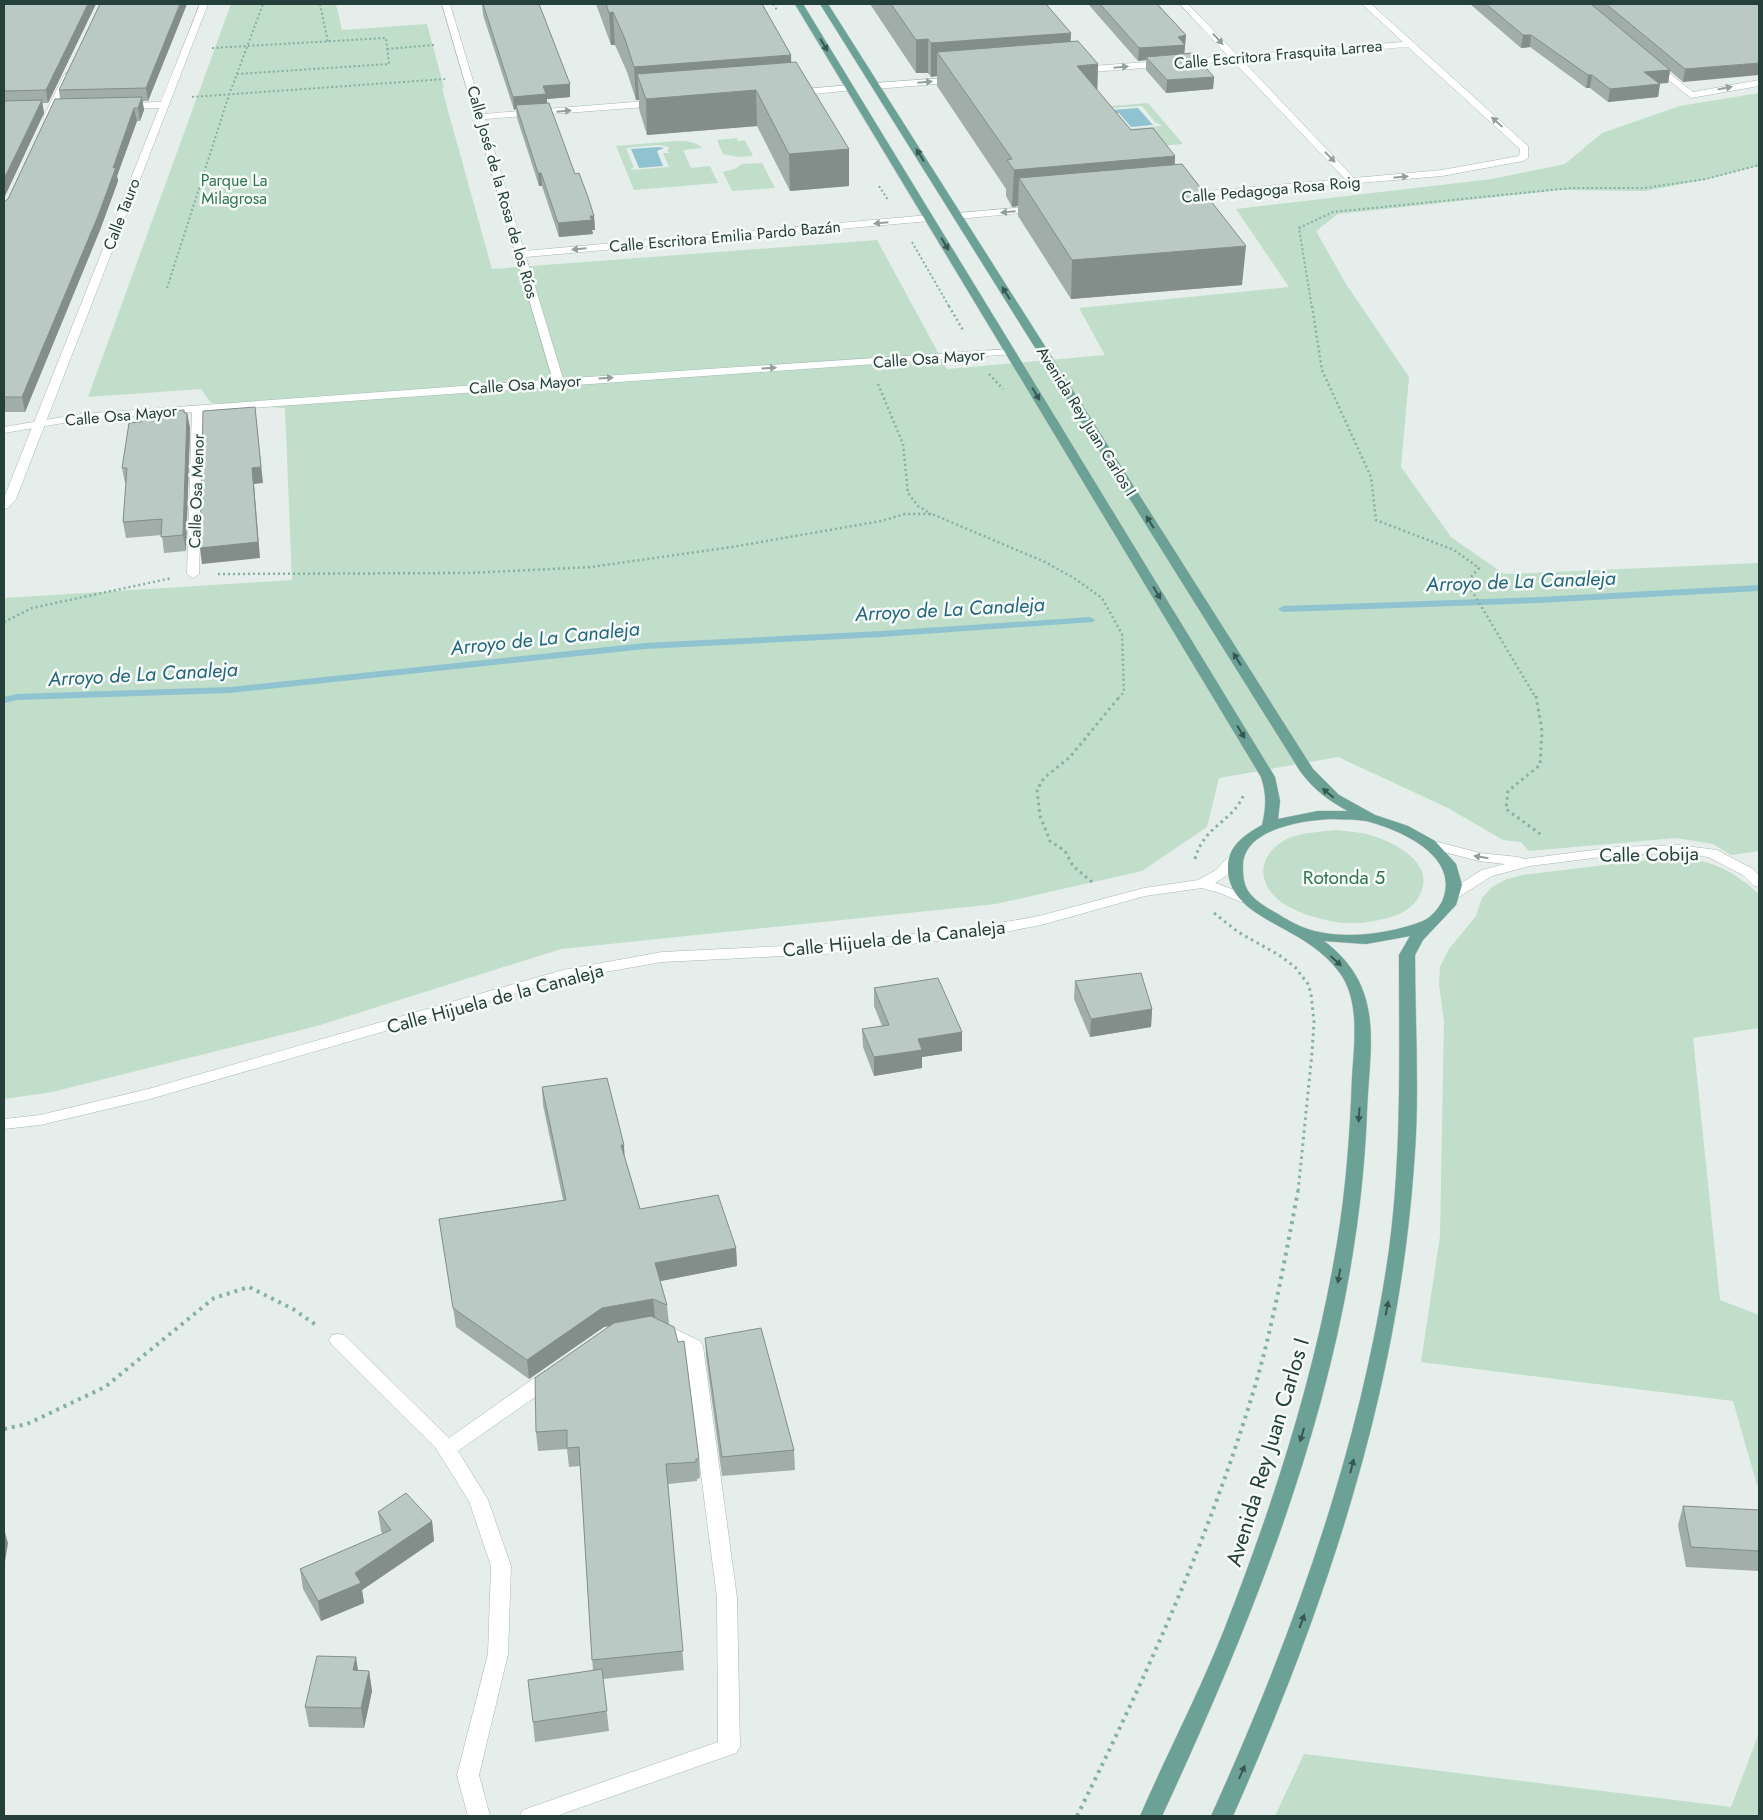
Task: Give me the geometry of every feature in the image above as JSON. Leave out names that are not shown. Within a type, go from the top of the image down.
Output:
[{"type":"main road","name":"Avenida Rey Juan Carlos I","points":[[799,4],[1268,777],[1274,790],[1275,804],[1269,825]]},
{"type":"main road","name":"Avenida Rey Juan Carlos I","points":[[824,4],[1307,770],[1318,784],[1334,798],[1370,818]]},
{"type":"main road","name":"Avenida Rey Juan Carlos I","points":[[1151,1816],[1181,1755],[1232,1636],[1276,1518],[1301,1436],[1324,1354],[1350,1210],[1362,1074],[1361,1006],[1356,986],[1343,967],[1323,948],[1298,931],[1268,917],[1246,899],[1235,878],[1235,858],[1246,840],[1269,825],[1299,816],[1325,814],[1370,818],[1403,828],[1430,844],[1449,864],[1455,885],[1449,906],[1416,938],[1407,955],[1409,1097],[1406,1166],[1392,1283],[1373,1386],[1347,1484],[1322,1565],[1290,1653],[1243,1771],[1222,1816]]},
{"type":"main road","name":"Avenida Rey Juan Carlos I","points":[[1298,931],[1334,939],[1370,940],[1404,934],[1431,922]]},
{"type":"street","name":"Calle Tauro","points":[[4,504],[10,499],[204,4]]},
{"type":"street","name":"Calle José de la Rosa de los Ríos","points":[[449,4],[458,44],[558,382]]},
{"type":"street","points":[[1184,4],[1353,182]]},
{"type":"street","points":[[1366,4],[1410,44]]},
{"type":"street","name":"Calle Escritora Frasquita Larrea","points":[[1065,71],[1410,44]]},
{"type":"street","name":"Calle Pedagoga Rosa Roig","points":[[1178,197],[1442,173],[1523,158],[1525,148],[1410,44]]},
{"type":"street","points":[[1648,58],[1691,95],[1759,83]]},
{"type":"street","points":[[44,125],[73,64]]},
{"type":"street","points":[[876,86],[968,79]]},
{"type":"street","points":[[784,94],[850,88]]},
{"type":"street","points":[[108,106],[165,102]]},
{"type":"street","points":[[481,117],[671,102]]},
{"type":"street","points":[[958,216],[1044,209]]},
{"type":"street","name":"Calle Escritora Emilia Pardo Bazán","points":[[521,254],[929,218]]},
{"type":"street","name":"Calle Osa Mayor","points":[[4,430],[81,417],[558,382],[1011,352]]},
{"type":"street","name":"Calle Osa Menor","points":[[193,574],[198,409]]},
{"type":"street","name":"Calle Cobija","points":[[1430,844],[1479,857],[1530,862]]},
{"type":"street","name":"Calle Cobija","points":[[1452,895],[1486,873],[1530,862],[1617,851],[1678,849],[1712,853],[1748,872],[1759,884]]},
{"type":"street","name":"Calle Hijuela de la Canaleja","points":[[1202,884],[1221,872],[1235,858]]},
{"type":"street","name":"Calle Hijuela de la Canaleja","points":[[4,1124],[40,1120],[150,1094],[563,975],[662,957],[825,949],[989,930],[1041,920],[1144,892],[1202,884],[1225,890],[1246,899]]},
{"type":"street","points":[[531,1816],[729,1747],[727,1598],[694,1346],[655,1326],[637,1329]]},
{"type":"street","points":[[338,1340],[442,1442],[478,1500],[500,1566],[498,1654],[468,1775],[479,1816]]},
{"type":"street","points":[[446,1449],[569,1363]]},
{"type":"path","points":[[167,288],[229,95],[263,4]]},
{"type":"path","points":[[320,4],[328,42]]},
{"type":"path","points":[[187,48],[247,47],[386,38],[389,64],[237,74]]},
{"type":"path","points":[[387,49],[458,44]]},
{"type":"path","points":[[165,102],[229,95],[468,77]]},
{"type":"path","points":[[1560,858],[1551,841],[1506,809],[1508,791],[1540,765],[1542,731],[1536,696],[1472,592],[1471,577],[1479,568],[1454,550],[1376,520],[1371,477],[1322,370],[1299,228],[1333,212],[1571,188],[1644,188],[1706,179],[1759,165]]},
{"type":"path","points":[[912,242],[964,332]]},
{"type":"path","points":[[869,362],[903,444],[908,493],[918,506],[932,514],[1045,562],[1074,578],[1102,598],[1122,634],[1124,692],[1070,757],[1044,778],[1037,790],[1040,816],[1050,841],[1066,851],[1073,866],[1113,900]]},
{"type":"path","points":[[985,367],[992,380],[1009,392]]},
{"type":"path","points":[[4,622],[32,608],[193,574],[470,573],[591,567],[732,547],[905,514],[932,514]]},
{"type":"path","points":[[1194,862],[1204,836],[1212,827],[1234,811],[1242,801],[1245,791]]},
{"type":"path","points":[[1077,1816],[1121,1731],[1177,1607],[1216,1507],[1246,1417],[1270,1334],[1282,1287],[1298,1199],[1311,1074],[1312,998],[1308,984],[1300,972],[1288,960],[1226,924],[1209,907]]},
{"type":"path","points":[[4,1429],[27,1424],[105,1387],[214,1298],[249,1286],[294,1309],[338,1340]]},
{"type":"green space","name":"Parque La Milagrosa","points":[[231,4],[336,4],[342,30],[427,24],[444,88],[442,89],[492,269],[877,240],[947,369],[1105,355],[1079,308],[1289,287],[1236,209],[1492,179],[1565,164],[1602,133],[1680,106],[1759,93],[1759,166],[1704,180],[1645,191],[1560,190],[1338,214],[1316,231],[1346,284],[1409,377],[1401,467],[1451,537],[1504,574],[1759,563],[1759,851],[1731,855],[1713,844],[1676,838],[1529,851],[1521,842],[1503,840],[1448,808],[1338,757],[1219,778],[1207,827],[1142,871],[996,904],[561,949],[317,1026],[52,1092],[4,1099],[4,598],[292,580],[285,408],[211,403],[201,389],[88,397]]},
{"type":"green space","points":[[1148,103],[1183,144],[1104,151],[1087,108]],"holes":[[[1142,106],[1155,122],[1162,126],[1128,129],[1112,108]]]},
{"type":"green space","points":[[737,138],[738,141],[745,140],[753,156],[739,157],[723,154],[717,140]]},
{"type":"green space","points":[[676,141],[694,143],[702,148],[683,150],[691,168],[710,166],[718,183],[634,190],[616,146]],"holes":[[[658,145],[669,147],[667,151],[670,153],[663,153],[669,167],[631,170],[634,168],[626,148]]]},
{"type":"green space","points":[[762,163],[775,188],[732,191],[723,172],[735,169],[742,164]]},
{"type":"green space","name":"Rotonda 5","points":[[1336,830],[1372,836],[1395,845],[1406,852],[1421,870],[1424,880],[1421,892],[1414,904],[1394,916],[1369,922],[1343,923],[1305,914],[1284,904],[1275,896],[1268,888],[1264,879],[1263,870],[1270,853],[1287,839],[1299,835]]},
{"type":"green space","points":[[1672,857],[1698,860],[1719,867],[1739,878],[1759,894],[1759,1028],[1693,1038],[1720,1300],[1759,1315],[1759,1492],[1733,1401],[1421,1362],[1440,1236],[1444,1021],[1439,984],[1440,967],[1449,949],[1476,916],[1482,898],[1492,887],[1507,879],[1522,875]]},
{"type":"green space","points":[[1759,1733],[1759,1816],[1275,1816],[1304,1754],[1731,1807]]},
{"type":"water","points":[[1138,108],[1153,125],[1131,127],[1119,113],[1114,113],[1112,110]]},
{"type":"water","points":[[664,148],[657,151],[663,166],[639,168],[631,149]]},
{"type":"building","points":[[4,4],[88,4],[46,90],[4,91]]},
{"type":"building","points":[[100,4],[180,4],[146,88],[59,90]]},
{"type":"building","points":[[483,4],[539,4],[570,84],[543,86],[546,94],[513,97]]},
{"type":"building","points":[[606,4],[762,4],[791,55],[634,67],[625,39],[613,12],[609,13]]},
{"type":"building","points":[[891,4],[1046,4],[1071,33],[931,43],[928,39],[916,40]]},
{"type":"building","points":[[1100,4],[1157,4],[1186,35],[1178,37],[1185,45],[1139,48]]},
{"type":"building","points":[[1486,4],[1591,4],[1670,70],[1644,72],[1660,84],[1610,89],[1531,35],[1523,35]]},
{"type":"building","points":[[1606,4],[1759,4],[1759,63],[1685,69]]},
{"type":"building","points":[[1078,41],[1098,64],[1077,66],[1131,130],[1153,128],[1175,156],[1014,170],[1007,160],[1012,159],[937,52]]},
{"type":"building","points":[[1193,53],[1214,77],[1167,80],[1146,57]]},
{"type":"building","points":[[796,62],[849,149],[789,154],[756,90],[646,99],[637,74]]},
{"type":"building","points":[[142,97],[138,108],[134,108],[113,168],[116,167],[98,216],[22,397],[4,397],[4,202],[8,199],[55,99]]},
{"type":"building","points":[[42,100],[4,179],[4,101]]},
{"type":"building","points":[[549,103],[575,174],[579,173],[588,197],[594,216],[590,216],[592,220],[558,223],[541,173],[538,173],[516,105]]},
{"type":"building","points":[[1182,164],[1246,246],[1072,260],[1019,178]]},
{"type":"building","points":[[255,407],[261,467],[252,468],[258,542],[200,548],[203,411]]},
{"type":"building","points":[[184,410],[184,413],[187,413],[183,535],[161,537],[162,519],[123,522],[127,468],[122,468],[129,423],[141,422],[142,413]]},
{"type":"building","points":[[1141,973],[1152,1009],[1091,1019],[1075,981]]},
{"type":"building","points":[[938,978],[962,1032],[918,1039],[922,1050],[874,1057],[862,1029],[889,1025],[874,988]]},
{"type":"building","points":[[607,1078],[624,1145],[621,1145],[640,1209],[718,1195],[736,1248],[655,1263],[667,1305],[653,1299],[602,1308],[527,1360],[453,1308],[439,1219],[566,1200],[542,1087]]},
{"type":"building","points":[[651,1316],[674,1327],[678,1342],[684,1341],[699,1459],[696,1459],[696,1462],[666,1464],[683,1651],[592,1660],[579,1447],[567,1448],[567,1430],[536,1432],[535,1378],[614,1323]]},
{"type":"building","points":[[761,1328],[794,1450],[722,1457],[705,1338]]},
{"type":"building","points":[[406,1493],[432,1521],[355,1573],[361,1583],[318,1601],[300,1569],[391,1530],[378,1512]]},
{"type":"building","points":[[1683,1506],[1759,1510],[1759,1551],[1691,1547]]},
{"type":"building","points":[[317,1656],[356,1657],[353,1670],[369,1671],[361,1708],[305,1707]]},
{"type":"building","points":[[602,1669],[607,1711],[533,1722],[528,1680]]},
{"type":"waterway","name":"Arroyo de La Canaleja","points":[[1283,609],[1539,600],[1759,588]]},
{"type":"waterway","name":"Arroyo de La Canaleja","points":[[4,700],[17,697],[230,690],[645,646],[881,634],[1090,620]]}]
